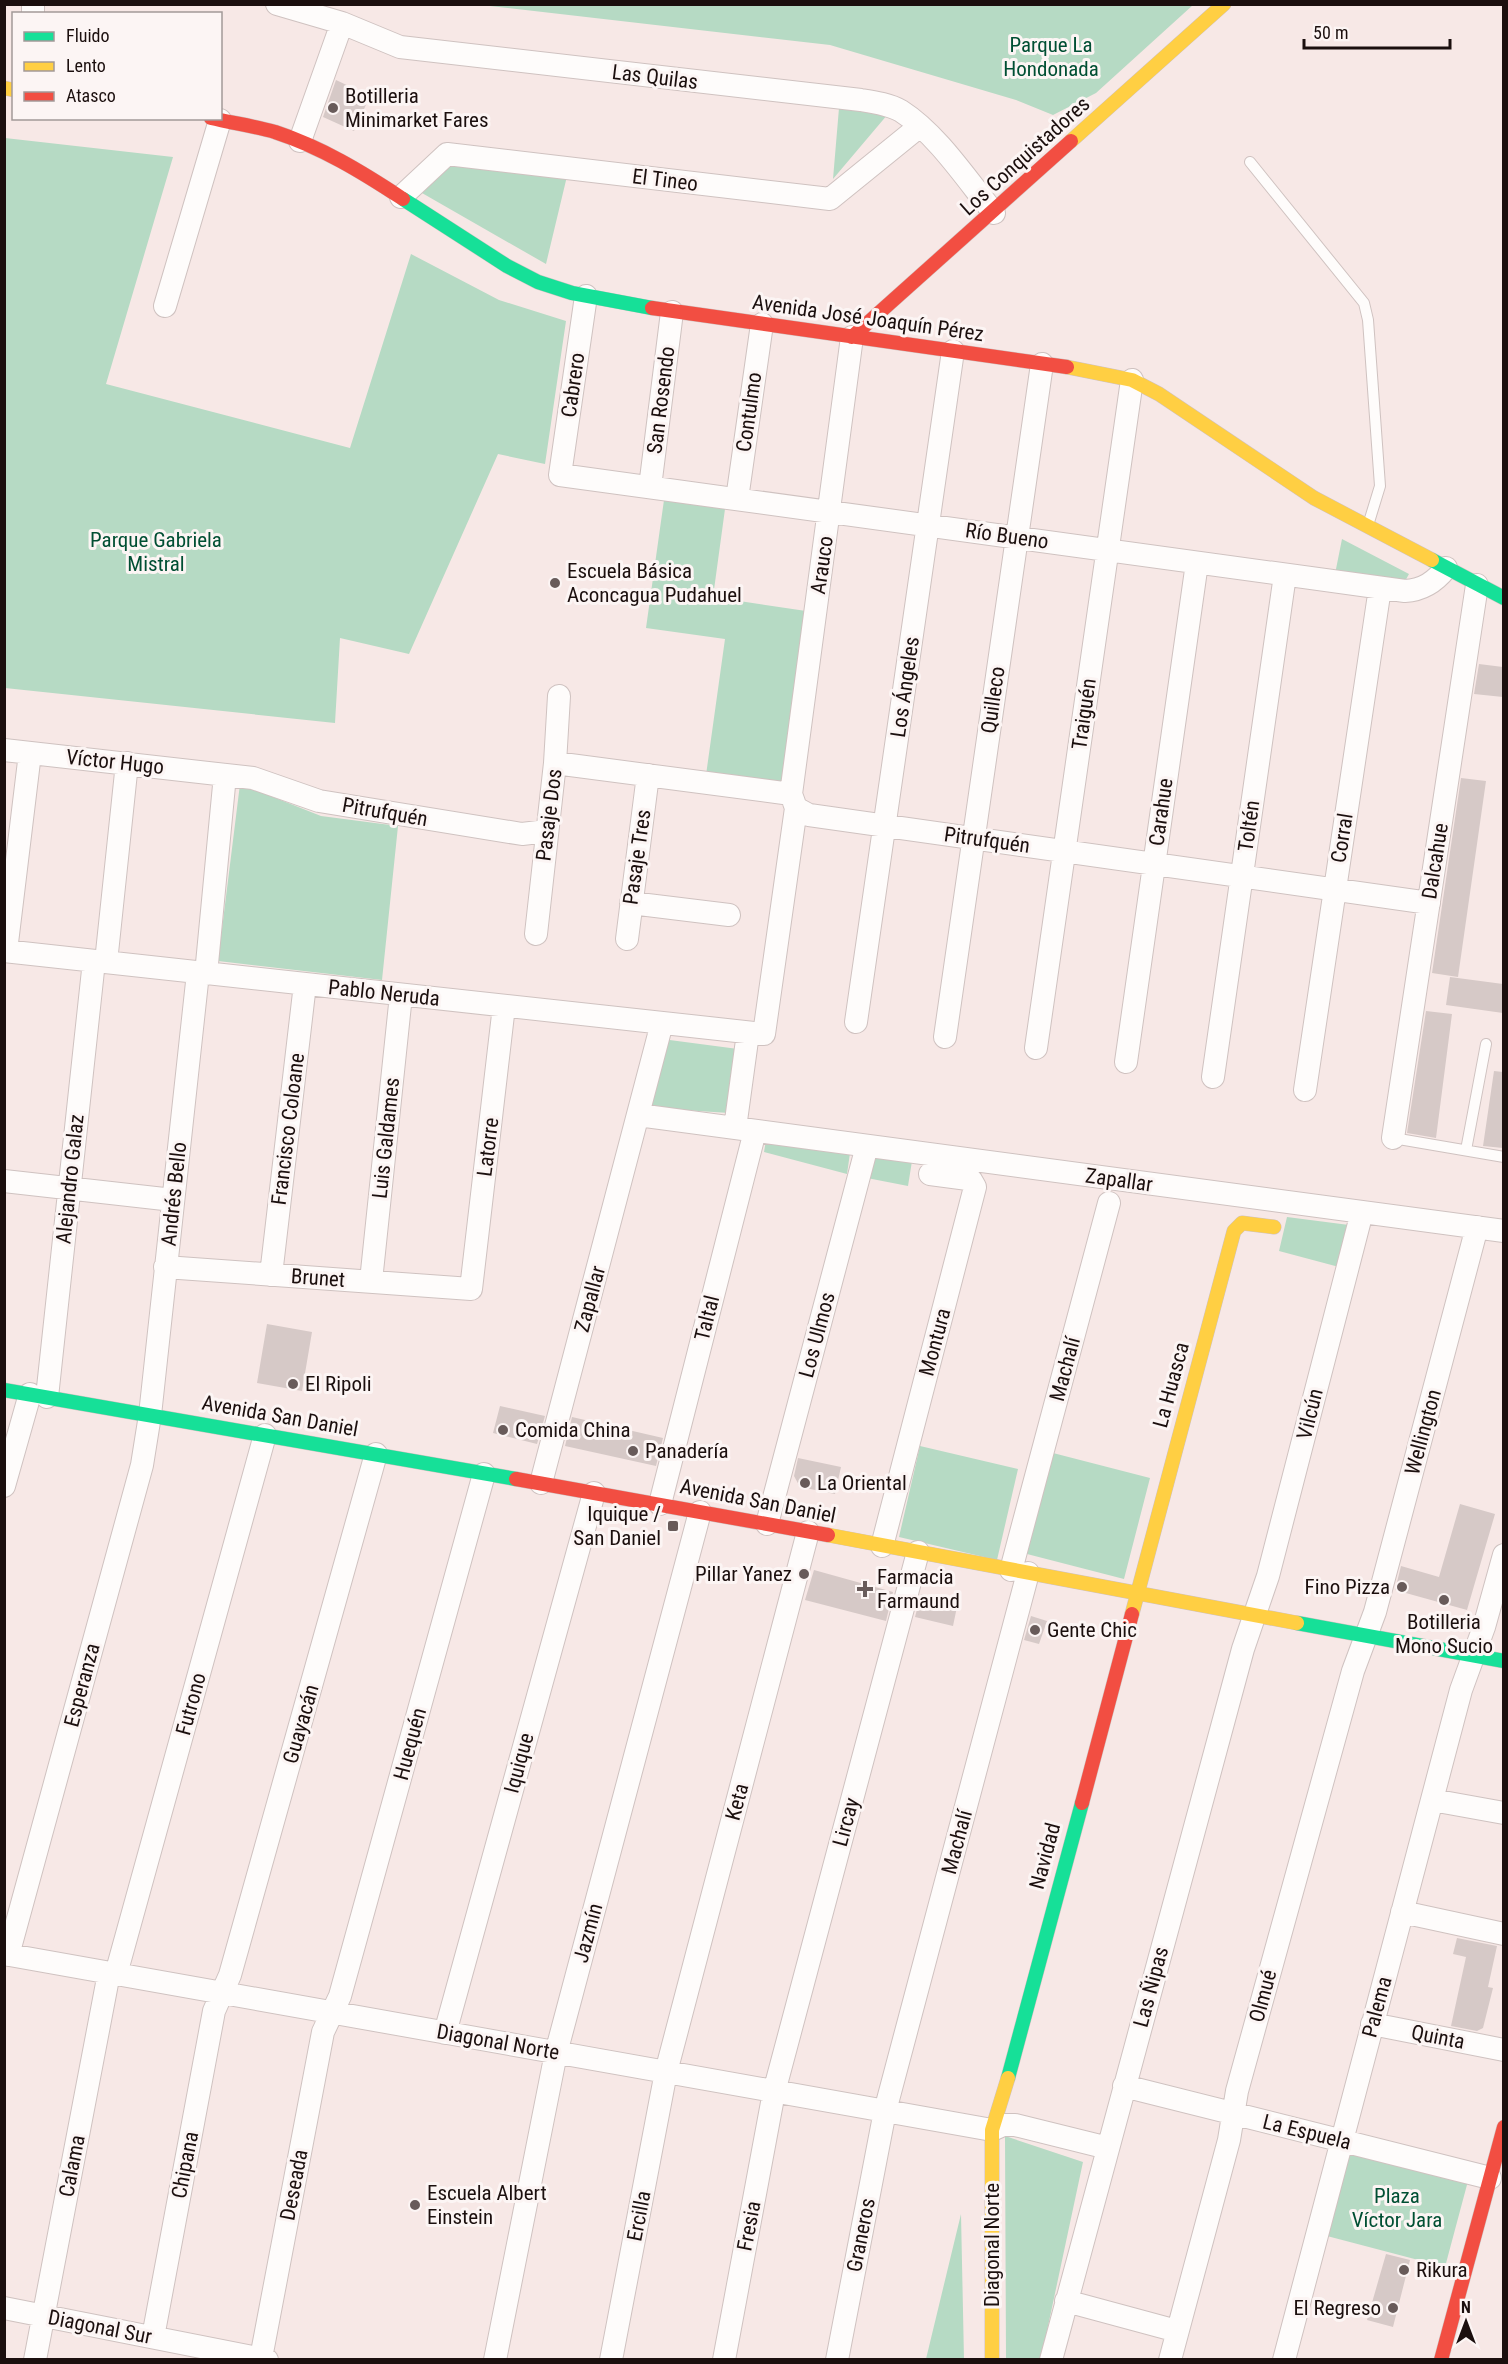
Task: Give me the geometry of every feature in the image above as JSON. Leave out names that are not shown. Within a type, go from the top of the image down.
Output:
[{"type":"street","name":"Las Quilas","points":[[277,4],[342,23],[400,47],[876,103],[900,110],[930,135],[994,213]]},
{"type":"street","name":"Los Conquistadores","points":[[852,337],[994,213],[1224,4]]},
{"type":"street","points":[[300,141],[342,23]]},
{"type":"street","points":[[165,306],[216,120]]},
{"type":"street","name":"Avenida José Joaquín Pérez","points":[[221,120],[247,125],[300,141],[342,160],[507,266],[538,282],[586,296],[672,312],[1095,371],[1132,380],[1159,394],[1314,498],[1503,598]]},
{"type":"street","name":"El Tineo","points":[[401,197],[447,154],[830,199],[920,126]]},
{"type":"street","name":"Cabrero","points":[[560,475],[586,296]]},
{"type":"street","name":"San Rosendo","points":[[650,487],[672,312]]},
{"type":"street","name":"Contulmo","points":[[737,499],[762,324]]},
{"type":"street","name":"Arauco","points":[[756,1034],[794,801],[852,337]]},
{"type":"street","name":"Los Ángeles","points":[[856,1022],[954,351]]},
{"type":"street","name":"Quilleco","points":[[945,1037],[1042,364]]},
{"type":"street","name":"Traiguén","points":[[1036,1048],[1132,380]]},
{"type":"street","name":"Río Bueno","points":[[560,475],[1405,591],[1421,589],[1430,584],[1446,568]]},
{"type":"street","name":"Carahue","points":[[1125,1062],[1197,562]]},
{"type":"street","name":"Toltén","points":[[1213,1077],[1285,574]]},
{"type":"street","name":"Dalcahue","points":[[1393,1138],[1477,585]]},
{"type":"street","name":"Corral","points":[[1305,1090],[1380,588]]},
{"type":"street","name":"Pasaje Dos","points":[[536,934],[555,762],[559,696]]},
{"type":"street","name":"Víctor Hugo","points":[[4,750],[225,775]]},
{"type":"street","points":[[5,951],[30,753]]},
{"type":"street","name":"Pitrufquén","points":[[555,762],[648,775],[794,801],[809,815],[1428,903]]},
{"type":"street","name":"Alejandro Galaz","points":[[4,1486],[38,1396],[127,764]]},
{"type":"street","name":"Pitrufquén","points":[[225,775],[254,778],[319,801],[522,834],[547,831]]},
{"type":"street","name":"Andrés Bello","points":[[150,1415],[165,1267],[225,775]]},
{"type":"street","name":"Pasaje Tres","points":[[627,939],[648,775]]},
{"type":"street","points":[[631,903],[729,915]]},
{"type":"street","name":"Pablo Neruda","points":[[5,951],[756,1034]]},
{"type":"street","name":"Francisco Coloane","points":[[271,1275],[305,984]]},
{"type":"street","name":"Luis Galdames","points":[[371,1281],[401,995]]},
{"type":"street","name":"Latorre","points":[[471,1288],[504,1006]]},
{"type":"street","name":"Zapallar","points":[[541,1483],[662,1023]]},
{"type":"street","points":[[745,1130],[756,1034]]},
{"type":"street","name":"Zapallar","points":[[638,1115],[1503,1231]]},
{"type":"street","name":"Taltal","points":[[660,1504],[745,1130]]},
{"type":"street","name":"Los Ulmos","points":[[766,1524],[867,1146]]},
{"type":"street","name":"Montura","points":[[882,1546],[975,1187],[968,1179],[930,1174]]},
{"type":"street","points":[[4,1181],[173,1200]]},
{"type":"street","name":"Machalí","points":[[885,2111],[1109,1203]]},
{"type":"street","name":"Vilcún","points":[[1256,1615],[1362,1212]]},
{"type":"street","name":"La Huasca","points":[[1136,1593],[1236,1227],[1242,1223],[1274,1227]]},
{"type":"street","name":"Wellington","points":[[1366,1635],[1375,1612],[1477,1227]]},
{"type":"street","name":"Brunet","points":[[165,1267],[471,1288]]},
{"type":"street","name":"Avenida San Daniel","points":[[4,1390],[660,1504],[1503,1661]]},
{"type":"street","name":"Esperanza","points":[[6,1955],[142,1466],[150,1415]]},
{"type":"street","name":"Futrono","points":[[112,1973],[265,1435]]},
{"type":"street","name":"Guayacán","points":[[222,1993],[230,1975],[376,1454]]},
{"type":"street","name":"Huequén","points":[[333,2013],[340,1996],[484,1474]]},
{"type":"street","name":"Iquique","points":[[445,2033],[594,1493]]},
{"type":"street","name":"Jazmín","points":[[495,2360],[556,2053],[700,1512]]},
{"type":"street","name":"Keta","points":[[666,2072],[808,1532]]},
{"type":"street","name":"Lircay","points":[[774,2092],[918,1552]]},
{"type":"street","name":"Palema","points":[[1284,2360],[1461,1690],[1484,1627],[1503,1555]]},
{"type":"street","name":"Navidad","points":[[992,2130],[1000,2110],[1136,1593]]},
{"type":"street","name":"Las Ñipas","points":[[1050,2360],[1243,1649],[1256,1615]]},
{"type":"street","name":"Olmué","points":[[1170,2360],[1229,2140],[1237,2091],[1350,1682],[1366,1635]]},
{"type":"street","points":[[1432,1800],[1503,1813]]},
{"type":"street","points":[[1402,1912],[1503,1934]]},
{"type":"street","name":"Diagonal Norte","points":[[6,1955],[992,2130],[1003,2125],[1016,2125],[1108,2148]]},
{"type":"street","name":"Calama","points":[[35,2360],[112,1973]]},
{"type":"street","name":"Chipana","points":[[153,2337],[214,2011],[222,1993]]},
{"type":"street","name":"Deseada","points":[[264,2359],[323,2032],[333,2013]]},
{"type":"street","name":"Quinta","points":[[1372,2024],[1503,2050]]},
{"type":"street","name":"Ercilla","points":[[611,2360],[666,2072]]},
{"type":"street","name":"La Espuela","points":[[1124,2086],[1341,2141],[1492,2192]]},
{"type":"street","name":"Fresia","points":[[724,2360],[774,2092]]},
{"type":"street","name":"Graneros","points":[[837,2360],[885,2111]]},
{"type":"street","points":[[1441,2360],[1492,2192],[1503,2127]]},
{"type":"street","name":"Diagonal Norte","points":[[992,2130],[992,2360]]},
{"type":"street","points":[[1066,2301],[1177,2331]]},
{"type":"street","name":"Diagonal Sur","points":[[4,2308],[264,2359]]},
{"type":"lane","points":[[1250,162],[1364,303],[1368,320],[1380,486],[1367,528]]},
{"type":"lane","points":[[1466,1150],[1486,1044]]},
{"type":"lane","points":[[1393,1138],[1503,1157]]},
{"type":"green space","name":"Parque La Hondonada","points":[[1193,4],[1096,93],[1053,115],[1016,100],[830,45],[481,5]]},
{"type":"green space","points":[[839,108],[888,114],[833,179]]},
{"type":"green space","name":"Parque Gabriela Mistral","points":[[5,138],[173,157],[106,384],[350,448],[411,254],[499,300],[566,321],[545,464],[498,454],[409,654],[340,638],[335,723],[5,688]]},
{"type":"green space","points":[[451,157],[568,172],[546,264],[415,189]]},
{"type":"green space","points":[[664,500],[725,509],[713,597],[806,611],[781,785],[706,775],[725,639],[646,628]]},
{"type":"green space","points":[[1342,539],[1409,574],[1404,583],[1335,574]]},
{"type":"green space","points":[[240,784],[321,816],[398,826],[382,980],[218,961]]},
{"type":"green space","points":[[662,1039],[738,1049],[729,1113],[652,1108]]},
{"type":"green space","points":[[766,1140],[850,1153],[847,1174],[764,1152]]},
{"type":"green space","points":[[872,1153],[912,1161],[908,1186],[867,1178]]},
{"type":"green space","points":[[1287,1217],[1349,1225],[1339,1267],[1279,1251]]},
{"type":"green space","points":[[920,1446],[1018,1469],[997,1560],[899,1537]]},
{"type":"green space","points":[[1053,1453],[1150,1478],[1124,1579],[1027,1554]]},
{"type":"green space","points":[[1005,2136],[1083,2162],[1041,2359],[1006,2359]]},
{"type":"green space","name":"Plaza Víctor Jara","points":[[1349,2150],[1468,2181],[1445,2267],[1327,2236]]},
{"type":"green space","points":[[961,2214],[964,2359],[926,2359]]},
{"type":"building","points":[[336,80],[370,96],[354,131],[323,117]]},
{"type":"building","points":[[1479,664],[1503,667],[1503,697],[1474,694]]},
{"type":"building","points":[[1461,778],[1486,781],[1458,977],[1432,973]]},
{"type":"building","points":[[1450,977],[1503,984],[1503,1013],[1446,1005]]},
{"type":"building","points":[[1426,1011],[1452,1014],[1436,1138],[1407,1133]]},
{"type":"building","points":[[1494,1071],[1503,1072],[1503,1148],[1483,1146]]},
{"type":"building","points":[[267,1324],[312,1332],[302,1391],[257,1383]]},
{"type":"building","points":[[500,1406],[545,1416],[537,1444],[493,1433]]},
{"type":"building","points":[[572,1417],[663,1438],[656,1466],[565,1446]]},
{"type":"building","points":[[798,1458],[841,1467],[835,1494],[800,1487],[794,1476]]},
{"type":"building","points":[[1460,1504],[1495,1514],[1467,1610],[1395,1590],[1401,1566],[1439,1577]]},
{"type":"building","points":[[814,1570],[893,1592],[886,1621],[805,1600]]},
{"type":"building","points":[[921,1594],[958,1602],[953,1626],[915,1617]]},
{"type":"building","name":"Gente Chic","points":[[1031,1616],[1047,1621],[1039,1644],[1024,1640]]},
{"type":"building","points":[[1457,1938],[1497,1946],[1488,1987],[1493,1988],[1483,2028],[1477,2031],[1451,2026],[1466,1957],[1453,1954]]},
{"type":"building","points":[[1386,2254],[1410,2260],[1393,2327],[1367,2320]]},
{"type":"traffic: fast","points":[[403,199],[507,266],[538,282],[572,293],[652,308]]},
{"type":"traffic: fast","points":[[1432,560],[1504,598]]},
{"type":"traffic: fast","points":[[4,1390],[516,1479]]},
{"type":"traffic: fast","points":[[1297,1623],[1504,1661]]},
{"type":"traffic: fast","points":[[1008,2078],[1082,1803]]},
{"type":"traffic: slow","points":[[1071,141],[1224,4]]},
{"type":"traffic: slow","points":[[4,88],[12,90]]},
{"type":"traffic: slow","points":[[1067,367],[1132,380],[1159,394],[1314,498],[1432,560]]},
{"type":"traffic: slow","points":[[1132,1614],[1234,1231],[1242,1223],[1274,1227]]},
{"type":"traffic: slow","points":[[828,1535],[1297,1623]]},
{"type":"traffic: slow","points":[[992,2360],[992,2130],[1008,2078]]},
{"type":"traffic: jam","points":[[221,120],[275,132],[309,145],[357,170],[403,199]]},
{"type":"traffic: jam","points":[[852,337],[1071,141]]},
{"type":"traffic: jam","points":[[652,308],[1067,367]]},
{"type":"traffic: jam","points":[[516,1479],[828,1535]]},
{"type":"traffic: jam","points":[[1082,1803],[1132,1614]]},
{"type":"traffic: jam","points":[[1441,2360],[1504,2127]]},
{"type":"place","name":"Botilleria Minimarket Fares","points":[[333,108]]},
{"type":"place","name":"Escuela Básica Aconcagua Pudahuel","points":[[555,583]]},
{"type":"place","name":"El Ripoli","points":[[293,1384]]},
{"type":"place","name":"Comida China","points":[[503,1430]]},
{"type":"place","name":"Panadería","points":[[633,1451]]},
{"type":"place","name":"La Oriental","points":[[805,1483]]},
{"type":"place","name":"Iquique / San Daniel","points":[[673,1526]]},
{"type":"place","name":"Pillar Yanez","points":[[804,1574]]},
{"type":"place","name":"Fino Pizza","points":[[1402,1587]]},
{"type":"place","name":"Farmacia Farmaund","points":[[865,1589]]},
{"type":"place","name":"Botilleria Mono Sucio","points":[[1444,1600]]},
{"type":"place","name":"Gente Chic","points":[[1035,1630]]},
{"type":"place","name":"Escuela Albert Einstein","points":[[415,2205]]},
{"type":"place","name":"Rikura","points":[[1404,2270]]},
{"type":"place","name":"El Regreso","points":[[1393,2308]]}]
